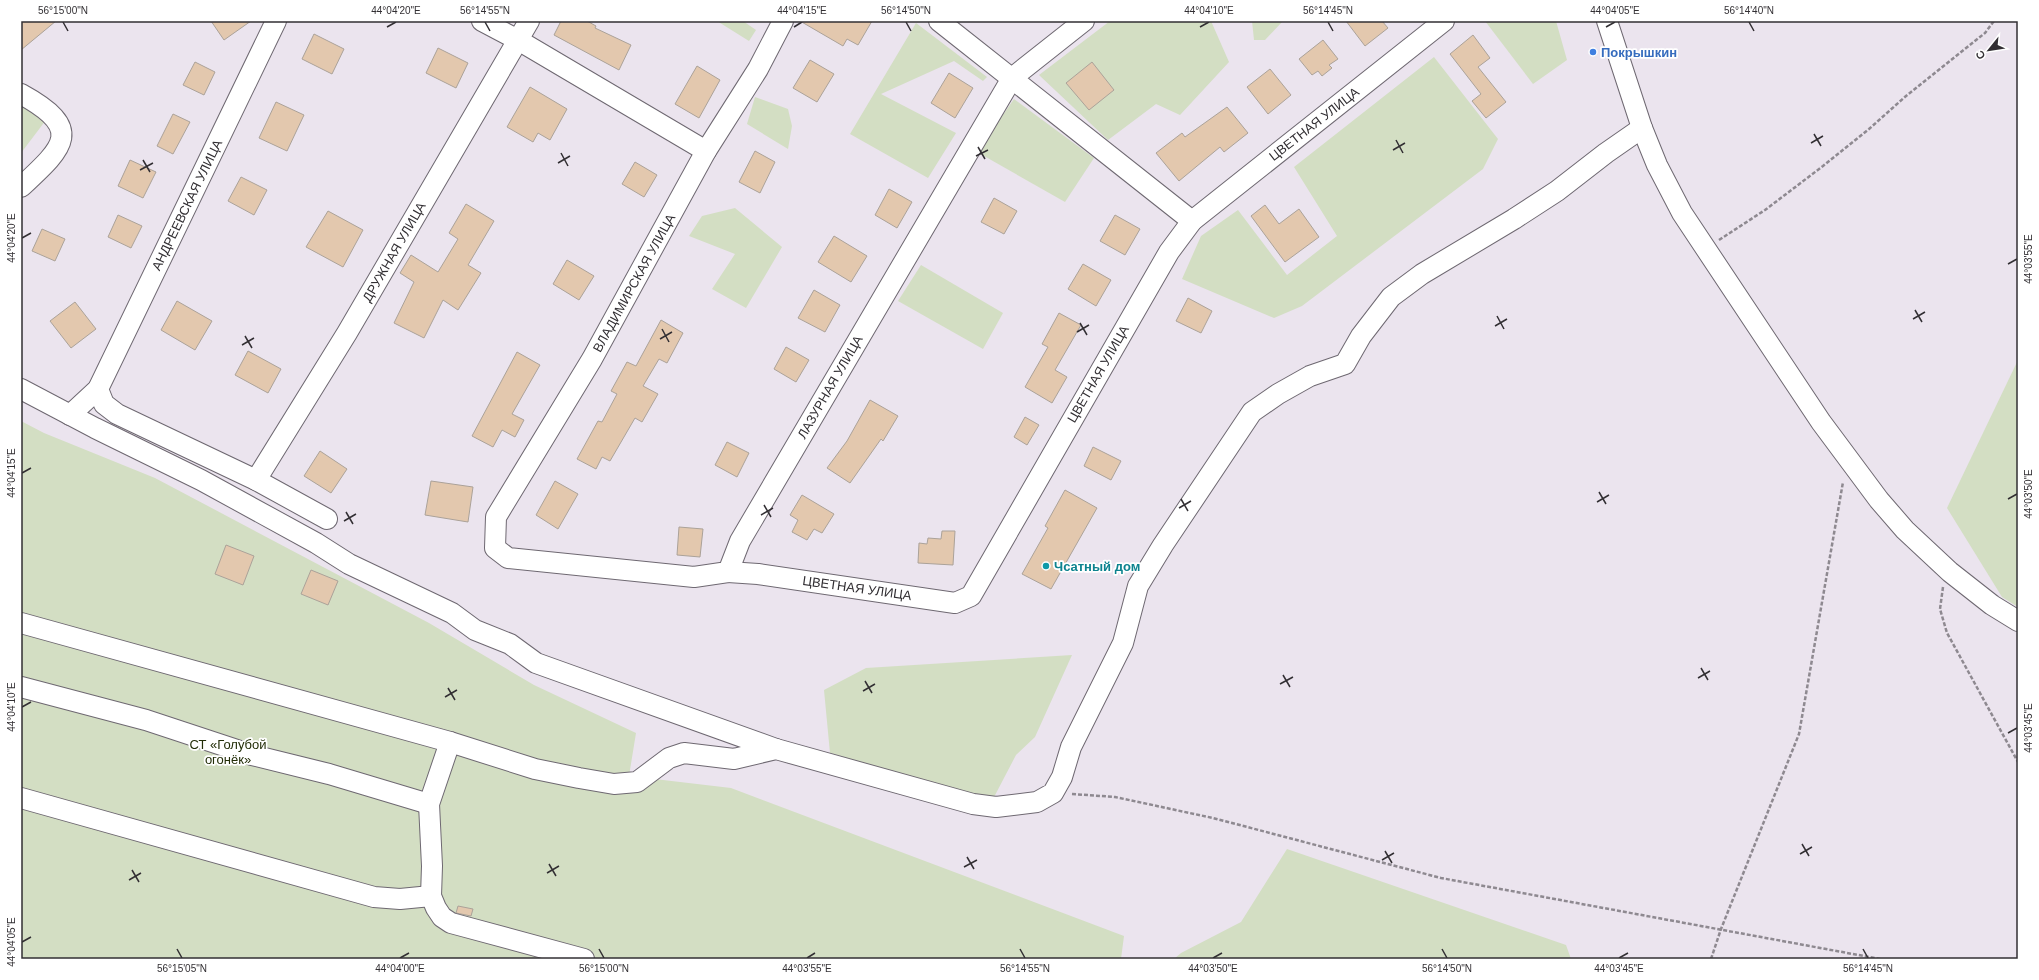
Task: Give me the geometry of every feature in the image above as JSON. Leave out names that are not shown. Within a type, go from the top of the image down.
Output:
[{"type":"street","name":"АНДРЕЕВСКАЯ УЛИЦА","points":[[98,389],[276,21]]},
{"type":"street","points":[[482,21],[518,40],[706,151]]},
{"type":"street","name":"ДРУЖНАЯ УЛИЦА","points":[[256,480],[347,333],[529,21]]},
{"type":"street","name":"ВЛАДИМИРСКАЯ УЛИЦА","points":[[728,572],[694,577],[508,558],[494,548],[496,517],[592,359],[706,151],[758,69],[784,21]]},
{"type":"street","points":[[939,21],[1192,221]]},
{"type":"street","name":"ЛАЗУРНАЯ УЛИЦА","points":[[728,572],[740,541],[1012,78],[1084,21]]},
{"type":"street","name":"ЦВЕТНАЯ УЛИЦА","points":[[728,572],[758,574],[955,603],[971,596],[1169,252],[1192,221],[1444,21]]},
{"type":"street","points":[[1607,21],[1642,128],[1657,165],[1682,213],[1821,422],[1879,500],[1905,530],[1950,572],[1992,605],[2018,621]]},
{"type":"street","points":[[21,94],[60,122],[63,132],[59,148],[48,162],[21,187]]},
{"type":"street","points":[[21,388],[70,415],[201,480],[316,543],[349,564],[452,613],[474,630],[510,644],[536,663],[776,749],[973,804],[996,807],[1037,802],[1053,793],[1062,777],[1071,747],[1123,643],[1138,586],[1162,545],[1252,412],[1278,394],[1310,376],[1345,364],[1361,336],[1391,297],[1422,274],[1514,219],[1557,191],[1606,153],[1642,128]]},
{"type":"street","points":[[70,415],[98,389],[104,404],[117,414],[256,480],[327,520]]},
{"type":"street","points":[[201,480],[210,458]]},
{"type":"street","points":[[21,623],[450,742],[535,769],[614,784],[637,782],[669,758],[684,753],[734,759],[776,749]]},
{"type":"street","points":[[21,687],[146,720],[252,755],[329,774],[429,804]]},
{"type":"street","points":[[450,742],[429,804],[432,866],[431,896],[436,908],[442,917],[451,922],[584,959]]},
{"type":"street","points":[[21,798],[374,897],[400,899],[431,896]]},
{"type":"path","points":[[1705,249],[1765,210],[1823,166],[1869,129],[1906,96],[1985,33],[1994,21]]},
{"type":"path","points":[[1711,959],[1721,929],[1800,734],[1848,458]]},
{"type":"path","points":[[1950,572],[1941,589],[1940,609],[1947,632],[2018,762]]},
{"type":"path","points":[[1053,793],[1115,797],[1213,818],[1441,878],[1880,959]]},
{"type":"green space","points":[[717,21],[743,21],[756,30],[749,41]]},
{"type":"green space","points":[[1110,21],[1211,21],[1229,62],[1180,115],[1156,104],[1108,140],[1039,75]]},
{"type":"green space","points":[[1252,21],[1283,21],[1265,40],[1254,40]]},
{"type":"green space","points":[[1485,21],[1556,21],[1567,60],[1533,84]]},
{"type":"green space","points":[[916,23],[987,77],[983,81],[954,61],[881,94],[956,133],[928,178],[850,134]]},
{"type":"green space","points":[[1434,57],[1498,139],[1483,169],[1302,306],[1274,318],[1182,279],[1201,236],[1238,210],[1287,275],[1337,236],[1294,167]]},
{"type":"green space","points":[[755,97],[788,109],[792,126],[788,149],[747,124]]},
{"type":"green space","points":[[1014,99],[1094,158],[1065,202],[977,152]]},
{"type":"green space","points":[[21,106],[46,120],[21,153]]},
{"type":"green space","points":[[735,208],[782,247],[746,308],[712,289],[735,254],[689,236],[702,216]]},
{"type":"green space","points":[[921,265],[1003,313],[983,349],[898,301]]},
{"type":"green space","points":[[2018,360],[2018,607],[2002,597],[1947,508]]},
{"type":"green space","name":"СТ «Голубой огонёк»","points":[[21,421],[44,433],[155,478],[429,623],[534,685],[636,733],[629,776],[731,788],[1124,936],[1121,959],[21,959]]},
{"type":"green space","points":[[1072,655],[1035,737],[1016,755],[992,801],[830,753],[824,690],[866,668]]},
{"type":"green space","points":[[1287,849],[1566,945],[1571,959],[1174,959],[1181,953],[1241,922]]},
{"type":"building","points":[[21,21],[56,21],[21,50]]},
{"type":"building","points":[[211,21],[251,21],[224,40]]},
{"type":"building","points":[[561,21],[587,21],[596,26],[595,28],[631,45],[619,70],[554,35]]},
{"type":"building","points":[[800,21],[872,21],[858,45],[847,39],[843,46]]},
{"type":"building","points":[[1346,21],[1382,21],[1388,28],[1365,46]]},
{"type":"building","points":[[314,34],[344,49],[332,74],[302,59]]},
{"type":"building","points":[[1473,35],[1490,58],[1478,67],[1506,102],[1486,118],[1472,101],[1481,94],[1450,54]]},
{"type":"building","points":[[1323,40],[1338,59],[1329,65],[1332,68],[1322,76],[1318,71],[1312,75],[1299,59]]},
{"type":"building","points":[[438,48],[468,63],[456,88],[426,73]]},
{"type":"building","points":[[810,60],[834,74],[817,102],[793,88]]},
{"type":"building","points":[[195,62],[215,72],[204,95],[183,85]]},
{"type":"building","points":[[1092,62],[1114,90],[1089,110],[1066,83]]},
{"type":"building","points":[[697,66],[720,80],[699,118],[675,104]]},
{"type":"building","points":[[1270,69],[1291,95],[1268,114],[1247,87]]},
{"type":"building","points":[[949,73],[973,88],[955,118],[931,103]]},
{"type":"building","points":[[530,87],[567,109],[550,140],[538,133],[533,142],[507,127]]},
{"type":"building","points":[[276,102],[304,115],[287,151],[259,138]]},
{"type":"building","points":[[1227,107],[1248,133],[1224,152],[1220,147],[1179,181],[1156,153],[1182,133],[1185,137]]},
{"type":"building","points":[[173,114],[190,122],[173,154],[157,146]]},
{"type":"building","points":[[755,151],[775,162],[760,193],[739,182]]},
{"type":"building","points":[[130,160],[156,172],[143,198],[118,186]]},
{"type":"building","points":[[635,162],[657,175],[644,197],[622,184]]},
{"type":"building","points":[[241,177],[267,190],[254,215],[228,201]]},
{"type":"building","points":[[889,189],[912,202],[897,228],[875,215]]},
{"type":"building","points":[[994,198],[1017,211],[1004,234],[981,222]]},
{"type":"building","points":[[466,204],[494,221],[468,265],[481,273],[458,310],[443,300],[424,338],[394,323],[414,282],[400,273],[411,255],[438,272],[458,239],[449,233]]},
{"type":"building","points":[[1265,205],[1279,224],[1299,209],[1319,237],[1285,262],[1251,216]]},
{"type":"building","points":[[328,211],[363,230],[343,267],[306,247]]},
{"type":"building","points":[[118,215],[142,226],[131,248],[108,237]]},
{"type":"building","points":[[1115,215],[1140,229],[1125,255],[1100,241]]},
{"type":"building","points":[[42,229],[65,239],[55,261],[32,251]]},
{"type":"building","points":[[834,236],[867,256],[851,282],[818,262]]},
{"type":"building","points":[[567,260],[594,276],[579,300],[553,284]]},
{"type":"building","points":[[1083,264],[1111,280],[1096,306],[1068,289]]},
{"type":"building","points":[[814,290],[840,305],[825,332],[798,318]]},
{"type":"building","points":[[1188,298],[1212,311],[1201,333],[1176,321]]},
{"type":"building","points":[[177,301],[212,321],[195,350],[161,330]]},
{"type":"building","points":[[75,302],[96,329],[71,348],[50,321]]},
{"type":"building","points":[[1059,313],[1081,325],[1055,370],[1067,377],[1052,403],[1025,387],[1048,347],[1042,344]]},
{"type":"building","points":[[661,320],[683,333],[667,363],[659,359],[643,386],[658,394],[642,422],[635,418],[610,461],[602,457],[596,469],[577,459],[598,421],[602,422],[617,394],[611,391],[627,362],[636,366]]},
{"type":"building","points":[[786,347],[809,360],[796,382],[774,369]]},
{"type":"building","points":[[248,351],[281,369],[268,393],[235,375]]},
{"type":"building","points":[[517,352],[540,365],[512,414],[524,420],[515,437],[502,430],[493,447],[472,436]]},
{"type":"building","points":[[870,400],[898,416],[883,441],[881,439],[850,483],[827,468],[847,441]]},
{"type":"building","points":[[1025,417],[1039,425],[1027,445],[1014,437]]},
{"type":"building","points":[[727,442],[749,453],[737,477],[715,465]]},
{"type":"building","points":[[1093,447],[1121,461],[1111,480],[1084,466]]},
{"type":"building","points":[[320,451],[347,469],[331,493],[304,476]]},
{"type":"building","points":[[431,481],[473,487],[468,522],[425,515]]},
{"type":"building","points":[[555,481],[578,494],[558,529],[536,515]]},
{"type":"building","points":[[1065,490],[1097,508],[1051,589],[1022,574],[1048,528],[1045,526]]},
{"type":"building","points":[[802,495],[834,514],[822,533],[814,529],[807,540],[792,532],[798,520],[790,515]]},
{"type":"building","points":[[679,527],[703,529],[700,557],[677,555]]},
{"type":"building","points":[[942,531],[955,531],[953,565],[918,563],[919,543],[927,544],[928,538],[941,539]]},
{"type":"building","points":[[226,545],[254,556],[243,585],[215,574]]},
{"type":"building","points":[[311,570],[338,581],[328,605],[301,594]]},
{"type":"building","points":[[458,906],[473,909],[471,916],[456,913]]},
{"type":"place","name":"Покрышкин","points":[[1593,52]]},
{"type":"place","name":"Чсатный дом","points":[[1046,566]]}]
